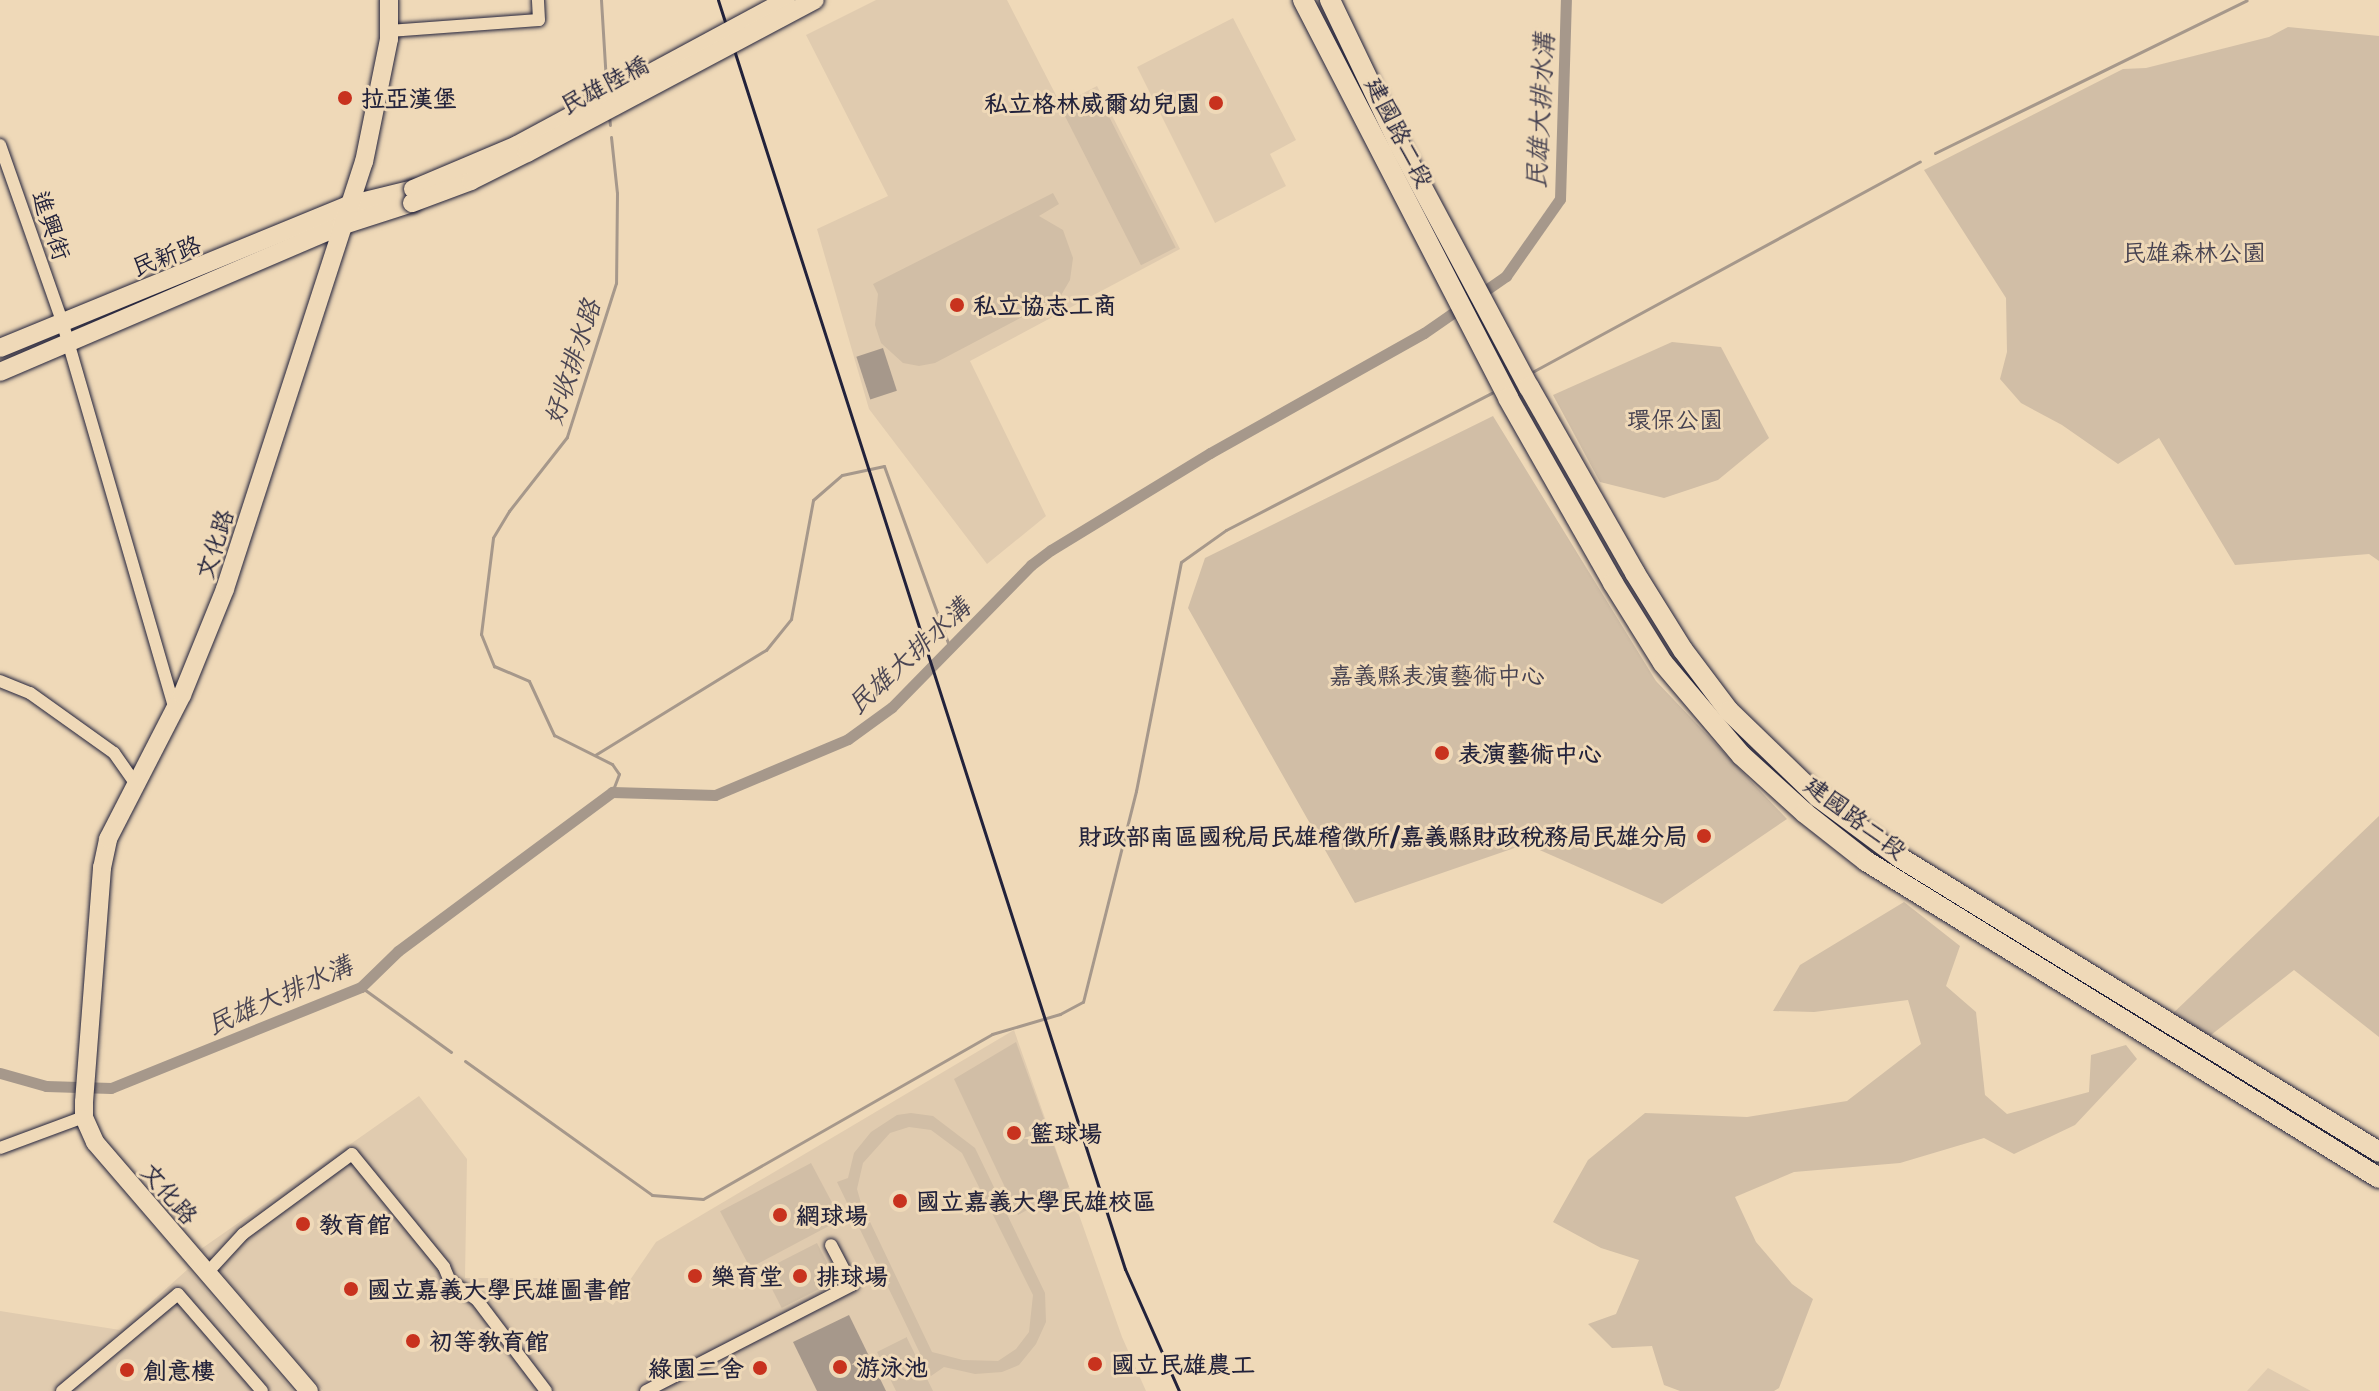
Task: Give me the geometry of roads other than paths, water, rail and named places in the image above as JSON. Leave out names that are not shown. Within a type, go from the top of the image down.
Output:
[{"type":"main road","name":"文化路","points":[[309,1391],[95,1142],[84,1109],[86,1065],[102,868],[108,839],[175,710],[225,589],[364,162],[389,31],[389,0]]},
{"type":"main road","name":"民雄陸橋","points":[[413,196],[517,145],[786,0]]},
{"type":"main road","name":"民雄陸橋","points":[[413,196],[499,167],[815,0]]},
{"type":"main road","name":"建國路二段","points":[[1303,0],[1471,327],[1613,583],[1685,692],[1741,755],[1805,813],[2379,1152]]},
{"type":"main road","name":"建國路二段","points":[[1330,0],[1399,144],[1489,313],[1635,573],[1683,650],[1729,711],[1893,866],[2379,1178]]},
{"type":"main road","name":"民新路","points":[[0,348],[348,205],[413,196]]},
{"type":"main road","name":"民新路","points":[[0,372],[413,196]]},
{"type":"street","points":[[389,31],[539,20],[538,0]]},
{"type":"street","name":"進興街","points":[[0,145],[62,321],[66,344],[175,710]]},
{"type":"street","points":[[0,681],[30,693],[114,753],[136,784]]},
{"type":"street","points":[[0,1148],[84,1109]]},
{"type":"street","points":[[207,1273],[243,1234],[352,1154],[444,1267],[450,1281],[477,1300],[541,1389]]},
{"type":"street","points":[[646,1391],[852,1285],[831,1245]]},
{"type":"street","points":[[62,1391],[178,1294],[262,1391]]},
{"type":"waterway","name":"好收排水路","points":[[601,0],[606,82]]},
{"type":"waterway","name":"民雄大排水溝","points":[[0,1073],[46,1086],[111,1088],[361,987],[398,951],[612,792],[715,795],[848,739],[892,707],[1031,565],[1051,550],[1210,453],[1424,333],[1506,276],[1560,199],[1566,0]]},
{"type":"waterway","points":[[1935,153],[2247,0]]},
{"type":"waterway","name":"好收排水路","points":[[609,116],[610,125]]},
{"type":"waterway","name":"好收排水路","points":[[611,137],[617,193],[616,283],[567,437],[509,511],[493,538],[481,634],[494,666],[529,681],[554,735],[612,764],[619,774],[612,792]]},
{"type":"waterway","points":[[1534,371],[1920,161]]},
{"type":"waterway","points":[[465,1061],[652,1195],[703,1199],[992,1034],[1060,1014],[1083,1002],[1136,791],[1181,562],[1226,530],[1492,393]]},
{"type":"waterway","points":[[595,755],[766,650],[791,619],[813,500],[842,475],[884,466],[950,648]]},
{"type":"waterway","points":[[361,987],[451,1052]]},
{"type":"railway","points":[[718,0],[1125,1269],[1179,1391]]},
{"type":"place","name":"拉亞漢堡","points":[[345,98]]},
{"type":"place","name":"私立格林威爾幼兒園","points":[[1216,103]]},
{"type":"place","name":"私立協志工商","points":[[957,305]]},
{"type":"place","name":"表演藝術中心","points":[[1442,753]]},
{"type":"place","name":"財政部南區國稅局民雄稽徵所/嘉義縣財政稅務局民雄分局","points":[[1704,836]]},
{"type":"place","name":"籃球場","points":[[1014,1133]]},
{"type":"place","name":"國立嘉義大學民雄校區","points":[[900,1201]]},
{"type":"place","name":"網球場","points":[[780,1215]]},
{"type":"place","name":"教育館","points":[[303,1224]]},
{"type":"place","name":"樂育堂","points":[[695,1276]]},
{"type":"place","name":"排球場","points":[[800,1276]]},
{"type":"place","name":"國立嘉義大學民雄圖書館","points":[[351,1289]]},
{"type":"place","name":"初等教育館","points":[[413,1341]]},
{"type":"place","name":"國立民雄農工","points":[[1095,1364]]},
{"type":"place","name":"游泳池","points":[[840,1367]]},
{"type":"place","name":"綠園二舍","points":[[760,1368]]},
{"type":"place","name":"創意樓","points":[[127,1370]]},
{"type":"park label","name":"民雄森林公園","points":[[2194,252]]},
{"type":"park label","name":"環保公園","points":[[1675,419]]},
{"type":"park label","name":"嘉義縣表演藝術中心","points":[[1437,675]]}]
